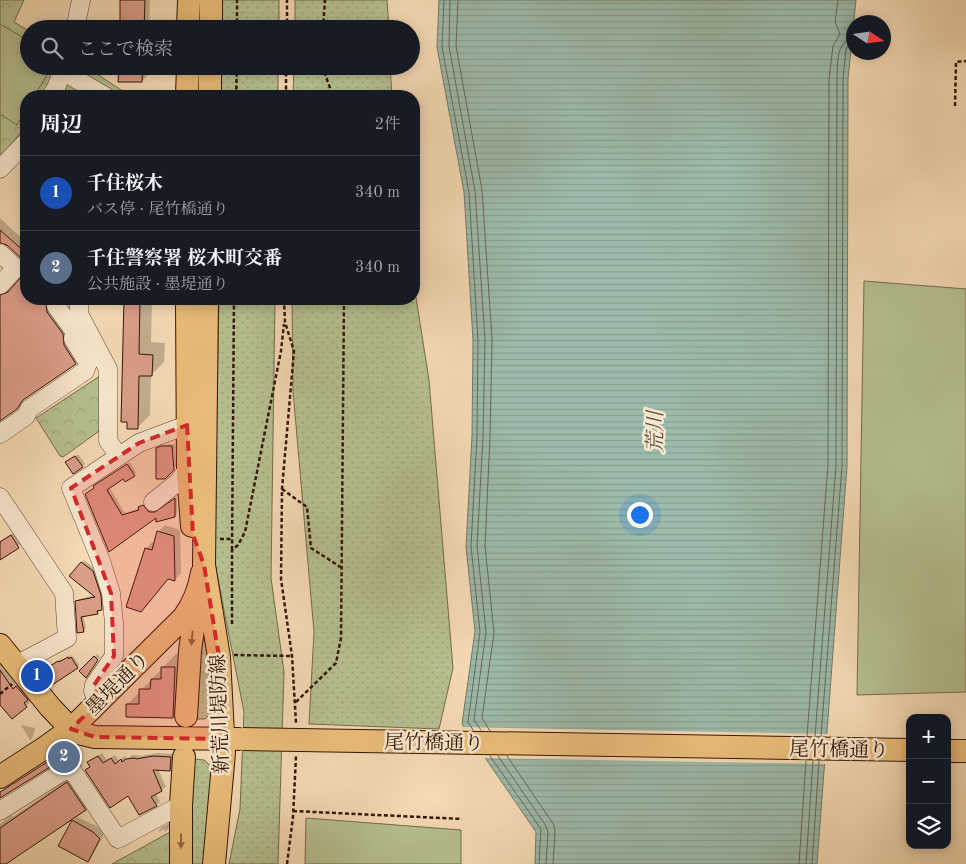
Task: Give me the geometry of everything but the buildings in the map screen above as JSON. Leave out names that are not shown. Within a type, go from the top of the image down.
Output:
[{"type":"main road","points":[[188,20],[189,0]]},
{"type":"main road","points":[[210,20],[211,0]]},
{"type":"main road","points":[[188,75],[188,90]]},
{"type":"main road","points":[[210,75],[210,90]]},
{"type":"main road","name":"新荒川堤防線","points":[[187,305],[188,472],[192,535],[204,565]]},
{"type":"main road","name":"新荒川堤防線","points":[[207,305],[204,565],[233,739],[223,770],[214,864]]},
{"type":"main road","name":"墨堤通り","points":[[0,777],[46,748],[71,729],[184,617],[199,590],[204,565]]},
{"type":"main road","name":"新荒川堤防線","points":[[186,716],[190,652],[199,590]]},
{"type":"main road","name":"尾竹橋通り","points":[[8,664],[71,729],[78,733],[95,737],[906,750]]},
{"type":"main road","points":[[951,750],[966,751]]},
{"type":"main road","name":"新荒川堤防線","points":[[181,864],[181,805],[184,757]]},
{"type":"street","points":[[77,20],[81,0]]},
{"type":"street","points":[[54,90],[61,75]]},
{"type":"street","points":[[72,75],[96,90]]},
{"type":"street","points":[[0,169],[20,148]]},
{"type":"street","points":[[0,253],[16,268],[0,285]]},
{"type":"street","points":[[79,305],[79,314],[108,369],[108,440],[119,456]]},
{"type":"street","points":[[0,434],[26,416],[29,409],[85,371],[88,363],[72,339],[74,331],[56,306]]},
{"type":"street","points":[[98,702],[94,685],[114,656],[114,623],[111,593],[101,561],[71,488],[139,443],[187,425]]},
{"type":"street","points":[[153,502],[188,472]]},
{"type":"street","points":[[0,498],[64,593],[67,638],[8,664]]},
{"type":"street","points":[[0,811],[70,767],[118,839],[181,805]]},
{"type":"path","points":[[237,20],[238,0]]},
{"type":"path","points":[[287,0],[287,20]]},
{"type":"path","points":[[324,20],[325,0]]},
{"type":"path","points":[[955,106],[956,62],[966,61]]},
{"type":"path","points":[[236,90],[237,75]]},
{"type":"path","points":[[286,75],[286,90]]},
{"type":"path","points":[[325,75],[331,90]]},
{"type":"path","points":[[232,629],[234,305]]},
{"type":"path","points":[[232,550],[238,545],[245,532],[281,351],[285,322],[284,305]]},
{"type":"path","points":[[296,702],[336,663],[341,638],[344,305]]},
{"type":"path","points":[[285,322],[294,352],[282,489],[281,579],[292,656],[296,702],[296,731]]},
{"type":"path","points":[[282,489],[307,507],[311,548],[342,568]]},
{"type":"path","points":[[232,646],[233,655],[292,656]]},
{"type":"path","points":[[0,694],[8,664]]},
{"type":"path","points":[[286,864],[293,811],[296,748]]},
{"type":"path","points":[[293,811],[462,818]]},
{"type":"highlighted area","points":[[187,425],[193,535],[204,565],[219,657],[224,739],[95,737],[71,729],[98,703],[94,685],[114,656],[111,593],[71,488],[139,443]]},
{"type":"green space","points":[[0,0],[24,0],[14,22],[20,26],[20,75],[98,75],[121,90],[20,90],[20,133],[0,158]]},
{"type":"green space","points":[[222,0],[279,0],[279,20],[222,20]]},
{"type":"green space","points":[[295,0],[387,0],[388,20],[295,20]]},
{"type":"green space","points":[[0,24],[20,36],[20,75],[47,75],[38,90],[20,90],[20,120],[17,125],[0,114]]},
{"type":"green space","points":[[222,75],[278,75],[278,90],[221,90]]},
{"type":"green space","points":[[294,75],[391,75],[392,90],[293,90]]},
{"type":"green space","points":[[864,281],[966,289],[966,692],[857,695]]},
{"type":"green space","points":[[219,305],[275,305],[271,578],[284,672],[278,864],[229,864],[240,809],[244,712],[214,559]]},
{"type":"green space","points":[[292,305],[417,305],[429,380],[453,668],[439,729],[309,724],[314,632],[293,391]]},
{"type":"green space","points":[[103,374],[102,429],[63,457],[60,456],[36,418]]},
{"type":"green space","points":[[201,640],[208,641],[213,711],[205,719],[191,719]]},
{"type":"green space","points":[[194,759],[204,760],[213,768],[203,864],[188,864]]},
{"type":"green space","points":[[306,818],[461,830],[461,864],[305,864]]},
{"type":"green space","points":[[172,831],[170,864],[112,864]]},
{"type":"water","name":"荒川","points":[[439,0],[856,0],[854,15],[846,15],[846,60],[850,60],[848,79],[847,466],[817,864],[535,864],[536,832],[462,724],[475,631],[466,547],[472,436],[473,340],[464,192],[437,47]]},
{"type":"pier","points":[[462,727],[829,734],[827,764],[483,758]]},
{"type":"place","name":"千住桜木","points":[[37,676]]},
{"type":"place","name":"千住警察署 桜木町交番","points":[[64,757]]}]
